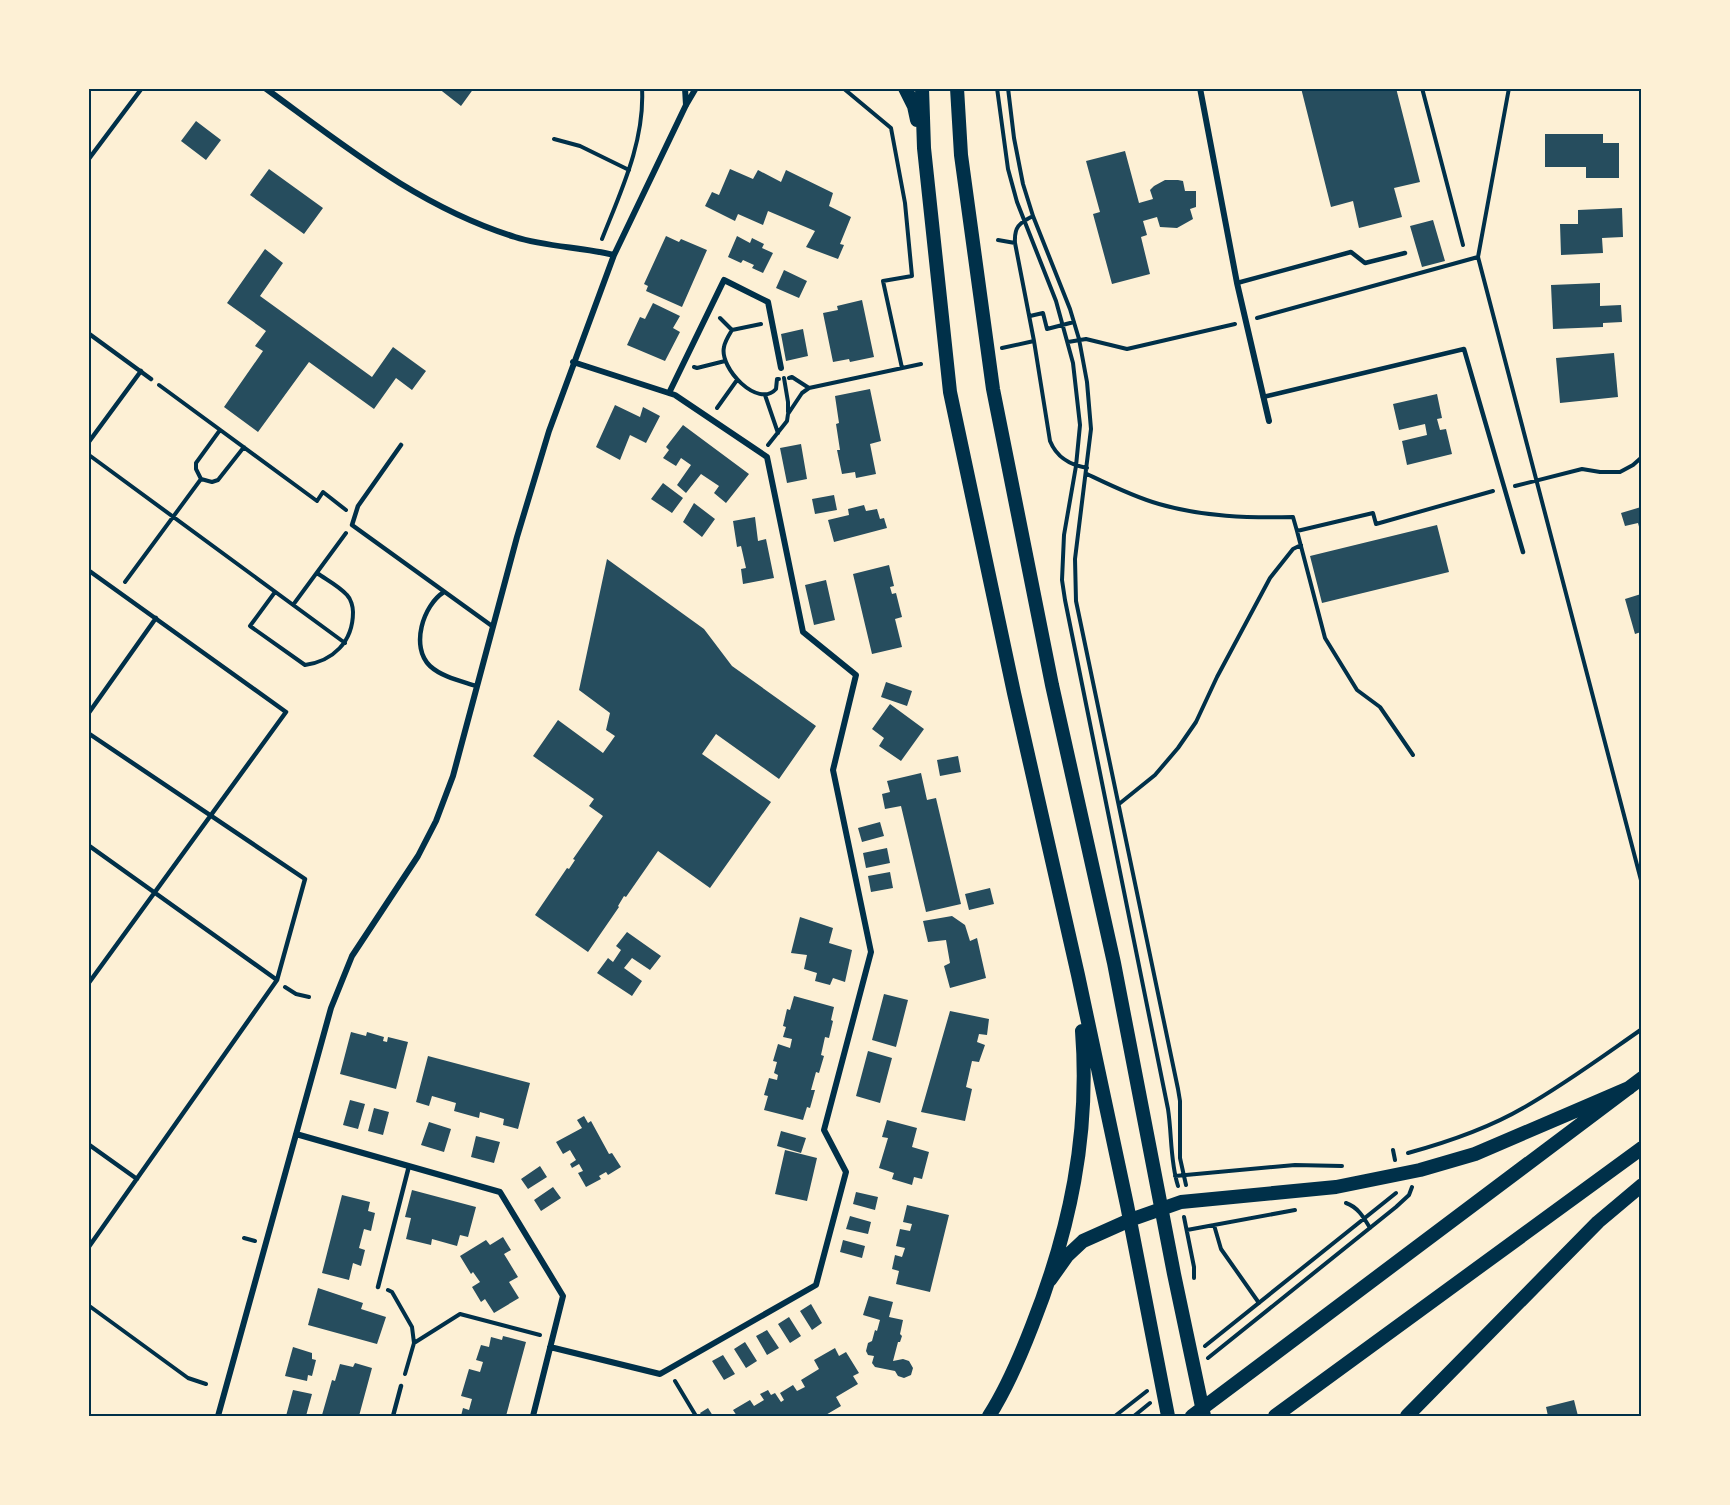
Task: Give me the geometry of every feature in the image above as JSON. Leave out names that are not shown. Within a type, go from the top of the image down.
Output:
[{"type":"main road","points":[[905,88],[914,106],[924,148]]},
{"type":"main road","points":[[922,88],[924,148],[950,392],[1014,693],[1078,975],[1130,1220],[1168,1416]]},
{"type":"main road","points":[[957,88],[961,155],[993,388],[1052,685],[1114,963],[1161,1209],[1204,1416]]},
{"type":"main road","points":[[989,1416],[1014,1370],[1050,1280],[1077,1171],[1082,1126],[1084,1060],[1078,975]]},
{"type":"main road","points":[[1192,1416],[1641,1078]]},
{"type":"main road","points":[[1050,1280],[1067,1256],[1083,1241],[1130,1220],[1181,1202],[1201,1198],[1336,1187],[1411,1172],[1475,1154],[1629,1088]]},
{"type":"main road","points":[[1275,1416],[1641,1148]]},
{"type":"main road","points":[[1407,1416],[1598,1222],[1641,1185]]},
{"type":"street","points":[[265,88],[388,177],[444,210],[518,238],[614,255]]},
{"type":"street","points":[[685,88],[686,105]]},
{"type":"street","points":[[218,1416],[340,981],[352,956],[418,856],[436,821],[453,776],[492,626],[546,442],[573,362],[614,255],[696,88]]},
{"type":"street","points":[[1200,88],[1237,283],[1269,421]]},
{"type":"street","points":[[669,393],[723,280],[768,302],[781,368]]},
{"type":"street","points":[[550,1347],[660,1374],[816,1285],[846,1172],[824,1130],[871,952],[833,770],[856,675],[803,632],[767,457],[675,395],[573,362]]},
{"type":"street","points":[[296,1134],[500,1192],[562,1296],[533,1416]]},
{"type":"lane","points":[[88,160],[142,88]]},
{"type":"lane","points":[[1237,283],[1351,252],[1365,264],[1405,254]]},
{"type":"lane","points":[[88,333],[151,379]]},
{"type":"lane","points":[[1263,397],[1464,349],[1523,552]]},
{"type":"lane","points":[[88,443],[141,371]]},
{"type":"lane","points":[[401,445],[358,506],[352,525],[492,626]]},
{"type":"lane","points":[[88,570],[286,712],[88,984]]},
{"type":"lane","points":[[444,592],[430,608],[422,624],[420,643],[422,654],[425,661],[438,672],[476,686]]},
{"type":"lane","points":[[88,714],[156,618]]},
{"type":"lane","points":[[88,733],[305,879],[277,981],[88,1248]]},
{"type":"lane","points":[[88,845],[277,981]]},
{"type":"lane","points":[[88,1144],[137,1179]]},
{"type":"lane","points":[[378,1287],[409,1166]]},
{"type":"lane","points":[[393,1416],[401,1386]]},
{"type":"path","points":[[597,251],[629,170],[643,109],[642,88]]},
{"type":"path","points":[[843,88],[891,128],[905,203],[914,276],[883,281],[902,368]]},
{"type":"path","points":[[997,88],[1008,169],[1017,202],[1056,301],[1073,363],[1080,425],[1076,466],[1064,535],[1062,580],[1168,1109],[1174,1176],[1178,1188]]},
{"type":"path","points":[[1008,88],[1023,184],[1074,322],[1088,382],[1091,429],[1087,471],[1078,517],[1075,559],[1076,601],[1178,1089],[1180,1158],[1187,1188]]},
{"type":"path","points":[[1422,88],[1463,245]]},
{"type":"path","points":[[554,139],[580,146],[629,170]]},
{"type":"path","points":[[1033,216],[1018,224],[1014,231],[1015,243],[1030,316],[1050,441],[1054,451],[1061,458],[1124,492],[1160,505],[1230,516],[1293,517],[1324,638],[1357,690],[1380,707],[1413,755]]},
{"type":"path","points":[[998,240],[1015,243]]},
{"type":"path","points":[[1478,257],[1641,884]]},
{"type":"path","points":[[911,262],[914,270]]},
{"type":"path","points":[[1030,316],[1043,313],[1047,329],[1074,322]]},
{"type":"path","points":[[772,321],[732,330],[723,348],[725,361],[736,380],[747,389],[765,395],[774,392],[777,379],[792,378],[809,388]]},
{"type":"path","points":[[1002,348],[1034,341]]},
{"type":"path","points":[[684,360],[697,368],[725,361]]},
{"type":"path","points":[[788,414],[802,393],[809,388],[921,364]]},
{"type":"path","points":[[767,457],[767,447],[787,421],[788,402],[784,378]]},
{"type":"path","points":[[151,379],[317,501],[323,492],[353,516]]},
{"type":"path","points":[[709,418],[736,380]]},
{"type":"path","points":[[765,395],[778,433]]},
{"type":"path","points":[[220,430],[196,463],[201,479],[212,482],[218,480],[244,447]]},
{"type":"path","points":[[88,454],[345,643]]},
{"type":"path","points":[[1298,531],[1373,513],[1376,524],[1582,469],[1620,472],[1633,465],[1641,457]]},
{"type":"path","points":[[118,591],[201,479]]},
{"type":"path","points":[[293,605],[352,525]]},
{"type":"path","points":[[1119,804],[1155,775],[1178,748],[1196,722],[1217,677],[1270,578],[1293,549],[1301,545]]},
{"type":"path","points":[[275,592],[250,626],[304,665],[327,659],[345,643],[353,620],[353,608],[349,596],[317,573]]},
{"type":"path","points":[[277,981],[296,994],[309,997]]},
{"type":"path","points":[[1387,1160],[1450,1141],[1523,1108],[1641,1029]]},
{"type":"path","points":[[1203,1362],[1410,1195],[1411,1172],[1406,1154]]},
{"type":"path","points":[[1174,1176],[1294,1165],[1352,1166]]},
{"type":"path","points":[[1204,1347],[1389,1199]]},
{"type":"path","points":[[1342,1201],[1353,1205],[1370,1228]]},
{"type":"path","points":[[1187,1230],[1300,1209]]},
{"type":"path","points":[[1184,1214],[1196,1286]]},
{"type":"path","points":[[1214,1225],[1221,1250],[1259,1304]]},
{"type":"path","points":[[378,1287],[392,1292],[412,1327],[414,1343],[401,1386]]},
{"type":"path","points":[[88,1305],[188,1378],[206,1384]]},
{"type":"path","points":[[414,1343],[460,1314],[552,1338]]},
{"type":"path","points":[[669,1370],[696,1416]]},
{"type":"path","points":[[1115,1416],[1147,1391]]},
{"type":"path","points":[[1134,1416],[1159,1396]]},
{"type":"building","points":[[438,88],[474,88],[461,106]]},
{"type":"building","points":[[1301,88],[1396,88],[1420,182],[1394,188],[1402,217],[1359,228],[1353,201],[1331,207]]},
{"type":"building","points":[[196,121],[221,140],[206,160],[181,141]]},
{"type":"building","points":[[1545,134],[1603,134],[1603,143],[1619,143],[1619,178],[1586,178],[1586,167],[1545,167]]},
{"type":"building","points":[[1125,151],[1139,203],[1153,199],[1150,190],[1154,186],[1165,180],[1178,180],[1183,181],[1185,191],[1196,191],[1196,207],[1190,209],[1193,219],[1177,228],[1160,227],[1157,217],[1143,221],[1147,235],[1141,237],[1150,274],[1112,284],[1093,214],[1100,212],[1086,161]]},
{"type":"building","points":[[269,169],[323,208],[304,234],[250,195]]},
{"type":"building","points":[[730,169],[753,179],[758,170],[781,182],[786,170],[833,193],[829,206],[851,217],[840,244],[844,245],[838,259],[806,247],[815,231],[768,211],[763,225],[738,214],[735,221],[705,206],[712,192],[719,195]]},
{"type":"building","points":[[1622,208],[1623,237],[1602,238],[1603,253],[1561,255],[1560,224],[1578,224],[1578,210]]},
{"type":"building","points":[[1433,220],[1445,261],[1422,267],[1410,226]]},
{"type":"building","points":[[666,236],[679,242],[681,239],[707,250],[682,307],[646,291],[648,286],[644,284]]},
{"type":"building","points":[[737,236],[750,243],[752,238],[764,244],[762,248],[773,253],[763,273],[752,268],[754,265],[743,260],[741,263],[728,257]]},
{"type":"building","points":[[265,249],[283,263],[260,296],[372,377],[393,347],[426,371],[412,390],[396,378],[374,409],[309,362],[258,432],[224,407],[263,351],[255,346],[266,331],[227,303]]},
{"type":"building","points":[[784,270],[807,281],[799,298],[776,288]]},
{"type":"building","points":[[1600,283],[1600,306],[1621,305],[1622,322],[1603,323],[1603,327],[1553,329],[1551,285]]},
{"type":"building","points":[[862,300],[874,357],[850,362],[849,359],[833,362],[823,313],[838,310],[837,306]]},
{"type":"building","points":[[653,303],[680,316],[673,328],[680,332],[665,361],[627,345],[640,317],[645,319]]},
{"type":"building","points":[[803,329],[808,356],[786,361],[781,334]]},
{"type":"building","points":[[1614,353],[1618,397],[1560,403],[1556,358]]},
{"type":"building","points":[[870,389],[881,441],[870,444],[876,474],[856,478],[855,472],[842,474],[837,450],[840,450],[835,396]]},
{"type":"building","points":[[1437,394],[1442,418],[1437,419],[1440,430],[1446,429],[1452,454],[1407,465],[1402,441],[1427,435],[1425,424],[1399,430],[1393,404]]},
{"type":"building","points":[[615,405],[640,417],[643,407],[660,416],[646,443],[630,435],[620,460],[596,447]]},
{"type":"building","points":[[683,425],[749,474],[726,503],[714,493],[719,486],[701,474],[686,493],[677,485],[691,465],[681,458],[676,466],[663,458],[669,450],[666,447]]},
{"type":"building","points":[[801,444],[807,479],[787,483],[780,448]]},
{"type":"building","points":[[663,483],[683,498],[672,513],[651,499]]},
{"type":"building","points":[[834,495],[837,510],[815,514],[812,499]]},
{"type":"building","points":[[694,503],[715,519],[702,537],[683,522]]},
{"type":"building","points":[[864,505],[866,511],[877,509],[880,519],[884,518],[887,528],[834,542],[828,520],[849,515],[848,509]]},
{"type":"building","points":[[1641,507],[1641,534],[1638,523],[1625,526],[1621,513]]},
{"type":"building","points":[[755,517],[758,541],[766,539],[774,578],[743,584],[741,569],[746,568],[741,546],[737,547],[733,521]]},
{"type":"building","points":[[1437,525],[1449,572],[1322,603],[1310,556]]},
{"type":"building","points":[[607,559],[704,629],[732,666],[816,726],[779,779],[716,734],[702,754],[771,802],[710,888],[658,851],[626,897],[624,896],[588,952],[535,915],[567,868],[569,869],[575,860],[573,859],[603,816],[589,806],[594,799],[533,756],[558,720],[603,753],[615,736],[606,730],[610,713],[579,690]]},
{"type":"building","points":[[889,565],[894,586],[890,587],[892,594],[896,593],[902,617],[895,619],[902,647],[872,654],[853,574]]},
{"type":"building","points":[[826,580],[835,620],[814,625],[805,585]]},
{"type":"building","points":[[1641,594],[1641,632],[1635,634],[1625,599]]},
{"type":"building","points":[[886,682],[912,691],[907,706],[881,697]]},
{"type":"building","points":[[890,704],[924,729],[901,761],[879,746],[884,738],[872,729]]},
{"type":"building","points":[[958,756],[961,772],[940,776],[937,760]]},
{"type":"building","points":[[921,773],[927,800],[936,798],[961,904],[926,912],[901,806],[885,809],[882,794],[890,792],[887,781]]},
{"type":"building","points":[[880,822],[884,836],[862,842],[858,828]]},
{"type":"building","points":[[887,848],[890,863],[866,868],[863,853]]},
{"type":"building","points":[[890,872],[893,888],[871,892],[868,876]]},
{"type":"building","points":[[990,888],[994,904],[969,910],[965,894]]},
{"type":"building","points":[[952,916],[965,925],[970,941],[977,938],[986,978],[950,988],[944,966],[950,963],[946,940],[928,942],[923,921]]},
{"type":"building","points":[[800,917],[833,928],[829,943],[852,950],[845,982],[833,978],[830,985],[815,981],[817,973],[804,969],[807,955],[791,953]]},
{"type":"building","points":[[627,932],[661,956],[650,970],[632,958],[624,968],[642,981],[632,996],[597,973],[608,958],[613,962],[621,950],[616,946]]},
{"type":"building","points":[[884,994],[908,1000],[896,1047],[872,1040]]},
{"type":"building","points":[[794,996],[834,1007],[829,1038],[825,1037],[821,1055],[824,1056],[811,1090],[815,1090],[810,1108],[807,1107],[803,1120],[764,1110],[768,1096],[764,1095],[769,1078],[777,1080],[778,1075],[774,1073],[777,1062],[773,1061],[778,1044],[790,1048],[792,1039],[783,1037],[786,1027],[783,1026],[787,1009],[790,1010]]},
{"type":"building","points":[[950,1011],[989,1019],[987,1035],[979,1034],[977,1042],[985,1045],[979,1062],[972,1061],[966,1087],[972,1089],[965,1121],[921,1112]]},
{"type":"building","points":[[351,1032],[366,1036],[367,1032],[384,1037],[383,1041],[387,1042],[388,1037],[408,1042],[396,1089],[340,1074]]},
{"type":"building","points":[[868,1051],[892,1058],[880,1103],[856,1096]]},
{"type":"building","points":[[428,1056],[530,1083],[518,1129],[503,1125],[504,1119],[480,1112],[479,1118],[454,1111],[456,1103],[432,1096],[429,1106],[416,1102]]},
{"type":"building","points":[[350,1100],[365,1104],[358,1129],[343,1125]]},
{"type":"building","points":[[374,1108],[389,1112],[383,1135],[368,1131]]},
{"type":"building","points":[[584,1116],[588,1123],[591,1121],[609,1154],[612,1153],[621,1167],[608,1175],[606,1172],[599,1176],[601,1179],[586,1187],[578,1173],[583,1171],[579,1164],[572,1168],[570,1164],[576,1160],[570,1150],[563,1154],[556,1142],[582,1128],[577,1120]]},
{"type":"building","points":[[887,1120],[917,1128],[912,1147],[929,1152],[922,1179],[914,1177],[912,1185],[892,1179],[894,1173],[879,1168],[888,1138],[882,1137]]},
{"type":"building","points":[[429,1122],[451,1129],[444,1152],[421,1145]]},
{"type":"building","points":[[781,1131],[806,1138],[801,1153],[777,1146]]},
{"type":"building","points":[[476,1136],[500,1142],[494,1163],[471,1157]]},
{"type":"building","points":[[785,1150],[817,1158],[807,1201],[775,1194]]},
{"type":"building","points":[[540,1166],[547,1177],[528,1189],[521,1179]]},
{"type":"building","points":[[553,1187],[561,1198],[541,1211],[534,1200]]},
{"type":"building","points":[[412,1190],[476,1207],[468,1237],[460,1235],[457,1246],[432,1239],[431,1245],[406,1239],[411,1218],[405,1217]]},
{"type":"building","points":[[856,1192],[878,1197],[875,1210],[853,1204]]},
{"type":"building","points":[[342,1195],[370,1202],[368,1211],[375,1213],[371,1231],[364,1229],[359,1248],[365,1250],[361,1266],[353,1263],[349,1280],[322,1273]]},
{"type":"building","points":[[907,1205],[949,1215],[930,1292],[896,1284],[899,1271],[892,1269],[895,1255],[902,1257],[905,1248],[896,1246],[900,1229],[910,1231],[912,1224],[903,1222]]},
{"type":"building","points":[[850,1216],[871,1222],[868,1234],[846,1229]]},
{"type":"building","points":[[503,1237],[511,1250],[504,1254],[518,1277],[509,1282],[519,1298],[494,1313],[485,1299],[481,1302],[472,1287],[480,1282],[473,1272],[471,1274],[460,1256],[486,1240],[490,1245]]},
{"type":"building","points":[[843,1240],[865,1246],[862,1258],[840,1252]]},
{"type":"building","points":[[318,1288],[363,1303],[361,1309],[386,1317],[377,1344],[308,1325]]},
{"type":"building","points":[[869,1296],[893,1302],[889,1317],[903,1320],[900,1334],[902,1336],[893,1361],[903,1359],[909,1361],[913,1368],[911,1375],[904,1378],[898,1376],[895,1371],[875,1367],[872,1363],[874,1356],[868,1355],[866,1351],[880,1320],[863,1315]]},
{"type":"building","points":[[811,1304],[822,1323],[812,1330],[800,1311]]},
{"type":"building","points":[[789,1317],[801,1336],[790,1343],[778,1324]]},
{"type":"building","points":[[767,1330],[779,1348],[767,1355],[756,1336]]},
{"type":"building","points":[[503,1336],[526,1342],[506,1416],[461,1416],[463,1408],[469,1410],[472,1399],[461,1396],[469,1369],[480,1372],[483,1362],[476,1360],[481,1345],[489,1347],[491,1337],[502,1340]]},
{"type":"building","points":[[745,1342],[757,1361],[746,1368],[734,1349]]},
{"type":"building","points":[[293,1347],[312,1353],[312,1359],[316,1360],[312,1376],[308,1375],[307,1381],[285,1376]]},
{"type":"building","points":[[835,1348],[839,1356],[846,1352],[859,1373],[853,1376],[858,1384],[836,1397],[841,1406],[824,1416],[737,1416],[733,1410],[750,1400],[754,1406],[764,1400],[760,1394],[768,1390],[771,1395],[775,1393],[781,1402],[784,1400],[780,1393],[793,1385],[797,1391],[805,1387],[801,1380],[819,1369],[814,1360]]},
{"type":"building","points":[[723,1355],[735,1374],[724,1380],[712,1361]]},
{"type":"building","points":[[355,1363],[372,1368],[359,1416],[322,1415],[332,1380],[335,1381],[340,1364],[353,1367]]},
{"type":"building","points":[[293,1390],[312,1394],[306,1416],[286,1416]]},
{"type":"building","points":[[1574,1400],[1578,1416],[1548,1416],[1546,1407]]},
{"type":"building","points":[[708,1408],[713,1416],[702,1416],[700,1413]]}]
